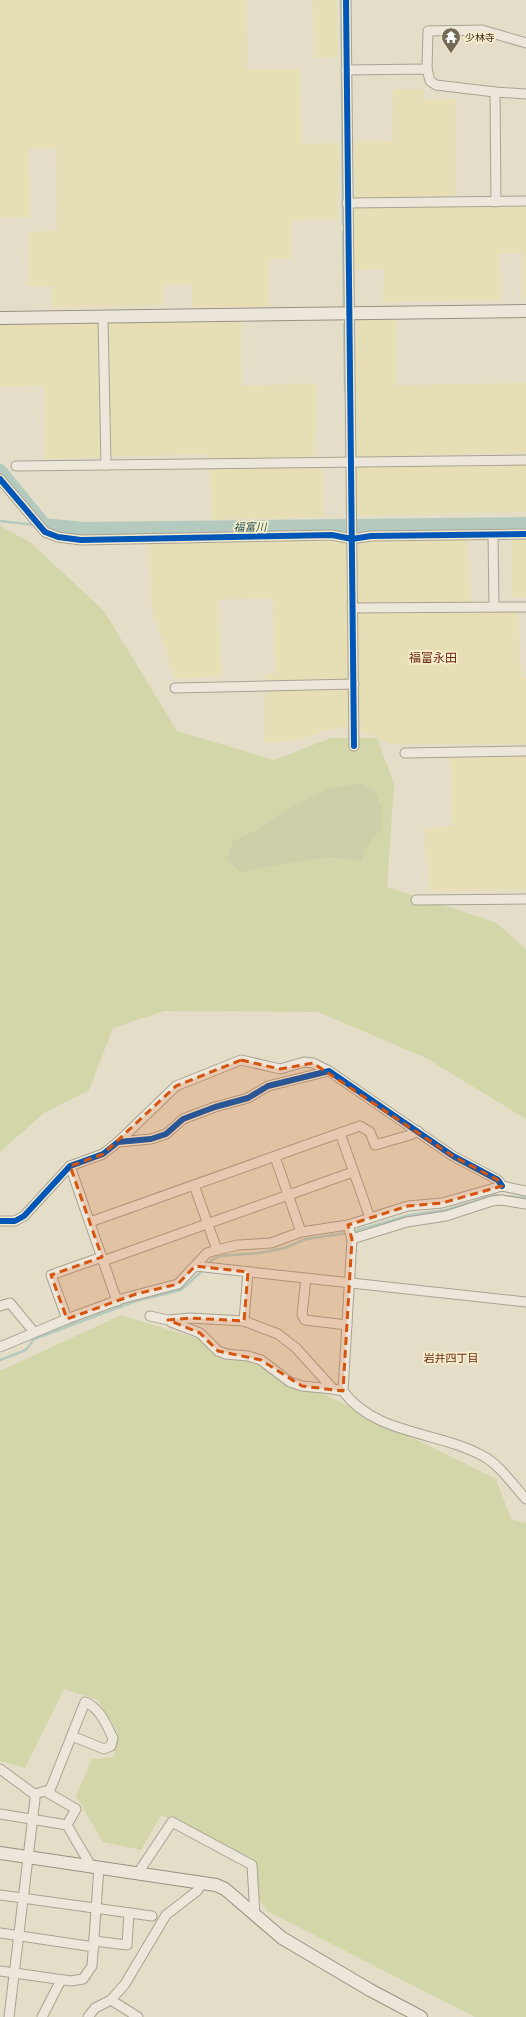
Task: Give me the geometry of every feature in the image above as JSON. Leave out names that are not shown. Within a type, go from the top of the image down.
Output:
[{"type":"street","points":[[346,0],[348,314],[354,746]]},
{"type":"street","points":[[526,44],[482,30],[428,31],[427,69],[430,81],[436,84],[495,92],[526,94]]},
{"type":"street","points":[[346,70],[427,69]]},
{"type":"street","points":[[495,92],[496,202]]},
{"type":"street","points":[[347,203],[526,201]]},
{"type":"street","points":[[0,318],[103,318],[526,311]]},
{"type":"street","points":[[103,318],[106,465]]},
{"type":"street","points":[[16,466],[526,460]]},
{"type":"street","points":[[0,479],[38,525],[58,536],[81,540],[332,535],[352,537],[526,534]]},
{"type":"street","points":[[493,534],[494,607]]},
{"type":"street","points":[[352,608],[526,607]]},
{"type":"street","points":[[176,688],[354,684]]},
{"type":"street","points":[[405,753],[526,752]]},
{"type":"street","points":[[416,900],[526,899]]},
{"type":"street","points":[[0,1221],[15,1221],[24,1216],[70,1166],[103,1154],[118,1142],[176,1086],[242,1060],[280,1069],[304,1062],[313,1063],[329,1071],[453,1156],[498,1180],[502,1186]]},
{"type":"street","points":[[118,1142],[151,1139],[166,1134],[183,1119],[215,1107],[248,1098],[268,1086],[309,1078],[329,1071]]},
{"type":"street","points":[[90,1222],[360,1126],[370,1132],[375,1145],[410,1136],[418,1131]]},
{"type":"street","points":[[340,1133],[370,1218]]},
{"type":"street","points":[[275,1157],[301,1232]]},
{"type":"street","points":[[70,1166],[117,1300]]},
{"type":"street","points":[[67,1319],[51,1275],[208,1224],[353,1172]]},
{"type":"street","points":[[194,1185],[217,1250]]},
{"type":"street","points":[[350,1232],[370,1218],[408,1206],[442,1203],[502,1186],[526,1191]]},
{"type":"street","points":[[0,1347],[34,1332],[117,1300],[178,1284],[203,1267],[208,1253],[217,1250],[238,1246],[271,1243],[301,1232],[350,1232],[446,1216],[492,1201],[501,1200],[526,1204]]},
{"type":"street","points":[[343,1391],[350,1283],[350,1232]]},
{"type":"street","points":[[203,1267],[526,1302]]},
{"type":"street","points":[[244,1321],[248,1272]]},
{"type":"street","points":[[306,1278],[302,1315],[306,1320],[347,1325]]},
{"type":"street","points":[[0,1306],[10,1302],[34,1332]]},
{"type":"street","points":[[150,1316],[168,1320],[200,1333],[218,1351],[226,1354],[248,1356],[261,1360],[290,1382],[302,1386],[343,1391],[360,1410],[375,1419],[442,1440],[483,1456],[494,1464],[526,1499]]},
{"type":"street","points":[[168,1320],[190,1318],[244,1321],[278,1334],[296,1348],[333,1389]]},
{"type":"street","points":[[34,1794],[50,1790],[85,1702],[93,1705],[99,1711],[114,1738],[111,1746],[104,1749],[72,1736]]},
{"type":"street","points":[[0,1770],[34,1794],[35,1799],[14,1973],[6,2011]]},
{"type":"street","points":[[45,1791],[76,1809],[67,1824]]},
{"type":"street","points":[[0,1814],[67,1824],[95,1867],[96,1908],[92,1966],[83,1978],[71,1982],[0,1971]]},
{"type":"street","points":[[138,1873],[172,1822],[252,1865],[254,1916]]},
{"type":"street","points":[[0,1853],[203,1882],[225,1890],[254,1916],[282,1938],[370,1990],[421,2017]]},
{"type":"street","points":[[88,2017],[95,2008],[111,2000],[125,1984],[162,1919],[197,1891],[203,1882]]},
{"type":"street","points":[[0,1895],[152,1916]]},
{"type":"street","points":[[0,1933],[94,1944],[127,1945],[129,1913]]},
{"type":"street","points":[[42,2017],[61,1980]]},
{"type":"street","points":[[111,2000],[138,2017]]},
{"type":"highlighted area","points":[[241,1060],[280,1069],[313,1063],[453,1156],[498,1180],[502,1186],[442,1203],[408,1206],[348,1225],[352,1239],[343,1391],[302,1386],[261,1360],[218,1351],[200,1333],[168,1320],[190,1318],[244,1321],[248,1272],[195,1266],[178,1284],[136,1294],[67,1319],[51,1275],[102,1257],[70,1166],[103,1154],[176,1086]]},
{"type":"shaded area","points":[[0,0],[246,0],[247,69],[300,69],[302,144],[339,143],[338,220],[291,220],[291,259],[269,259],[269,307],[192,307],[192,285],[163,284],[163,305],[52,308],[52,286],[28,286],[29,232],[57,230],[56,148],[29,149],[30,217],[0,218]]},
{"type":"shaded area","points":[[313,0],[337,0],[338,57],[315,58]]},
{"type":"shaded area","points":[[393,89],[424,89],[424,100],[456,99],[456,195],[355,199],[355,140],[392,141]]},
{"type":"shaded area","points":[[526,199],[526,299],[524,299],[522,253],[499,253],[502,300],[383,302],[384,269],[350,270],[350,204]]},
{"type":"shaded area","points":[[397,314],[396,385],[526,383],[526,452],[352,458],[357,320]]},
{"type":"shaded area","points":[[0,318],[241,318],[242,386],[317,383],[315,464],[322,464],[324,517],[212,520],[209,454],[44,459],[45,386],[0,387]]},
{"type":"shaded area","points":[[526,458],[526,512],[353,516],[352,461]]},
{"type":"shaded area","points":[[467,534],[471,606],[517,606],[521,677],[526,677],[526,744],[391,744],[356,729],[342,727],[323,731],[299,740],[265,743],[265,675],[275,675],[273,598],[218,600],[222,676],[175,679],[152,610],[148,537]]},
{"type":"shaded area","points":[[512,535],[526,535],[526,597],[512,597]]},
{"type":"shaded area","points":[[526,751],[526,889],[430,892],[424,829],[452,826],[450,752]]},
{"type":"green space","points":[[0,526],[30,542],[104,611],[177,731],[274,760],[331,738],[377,738],[394,784],[387,887],[495,922],[526,949],[526,1119],[426,1058],[318,1012],[164,1011],[113,1028],[89,1090],[44,1113],[0,1152]]},
{"type":"green space","points":[[361,783],[374,790],[382,807],[382,830],[371,840],[361,861],[327,857],[240,872],[227,859],[233,841],[260,829],[282,812],[328,789]]},
{"type":"green space","points":[[121,1315],[235,1350],[496,1479],[511,1519],[526,1523],[526,2017],[475,2017],[267,1911],[252,1890],[255,1860],[161,1815],[141,1850],[103,1842],[76,1796],[92,1759],[114,1757],[118,1732],[98,1700],[64,1689],[25,1768],[0,1761],[0,1371]]},
{"type":"waterway","points":[[341,0],[342,67]]},
{"type":"waterway","points":[[342,72],[343,224]]},
{"type":"waterway","points":[[343,232],[344,307]]},
{"type":"waterway","points":[[344,324],[345,390]]},
{"type":"waterway","name":"福富川","points":[[0,471],[44,525],[84,529],[526,524]]},
{"type":"waterway","points":[[0,521],[35,525]]},
{"type":"waterway","points":[[208,1265],[212,1260],[220,1256],[259,1253],[285,1248],[306,1239],[348,1233],[410,1215],[446,1210],[495,1195],[526,1198]]},
{"type":"waterway","points":[[0,1360],[26,1350],[34,1339],[136,1301],[181,1290],[203,1270]]},
{"type":"cycle path","points":[[346,0],[354,746]]},
{"type":"cycle path","points":[[0,479],[45,532],[58,537],[81,540],[332,535],[352,539],[371,536],[526,534]]},
{"type":"cycle path","points":[[0,1221],[15,1221],[24,1216],[70,1166],[103,1154],[118,1142],[151,1139],[166,1134],[183,1119],[215,1107],[248,1098],[268,1086],[329,1071],[453,1156],[498,1180],[502,1186]]},
{"type":"place","name":"少林寺","points":[[451,54]]},
{"type":"district","name":"福富永田","points":[[433,657]]},
{"type":"district","name":"岩井四丁目","points":[[451,1358]]}]
